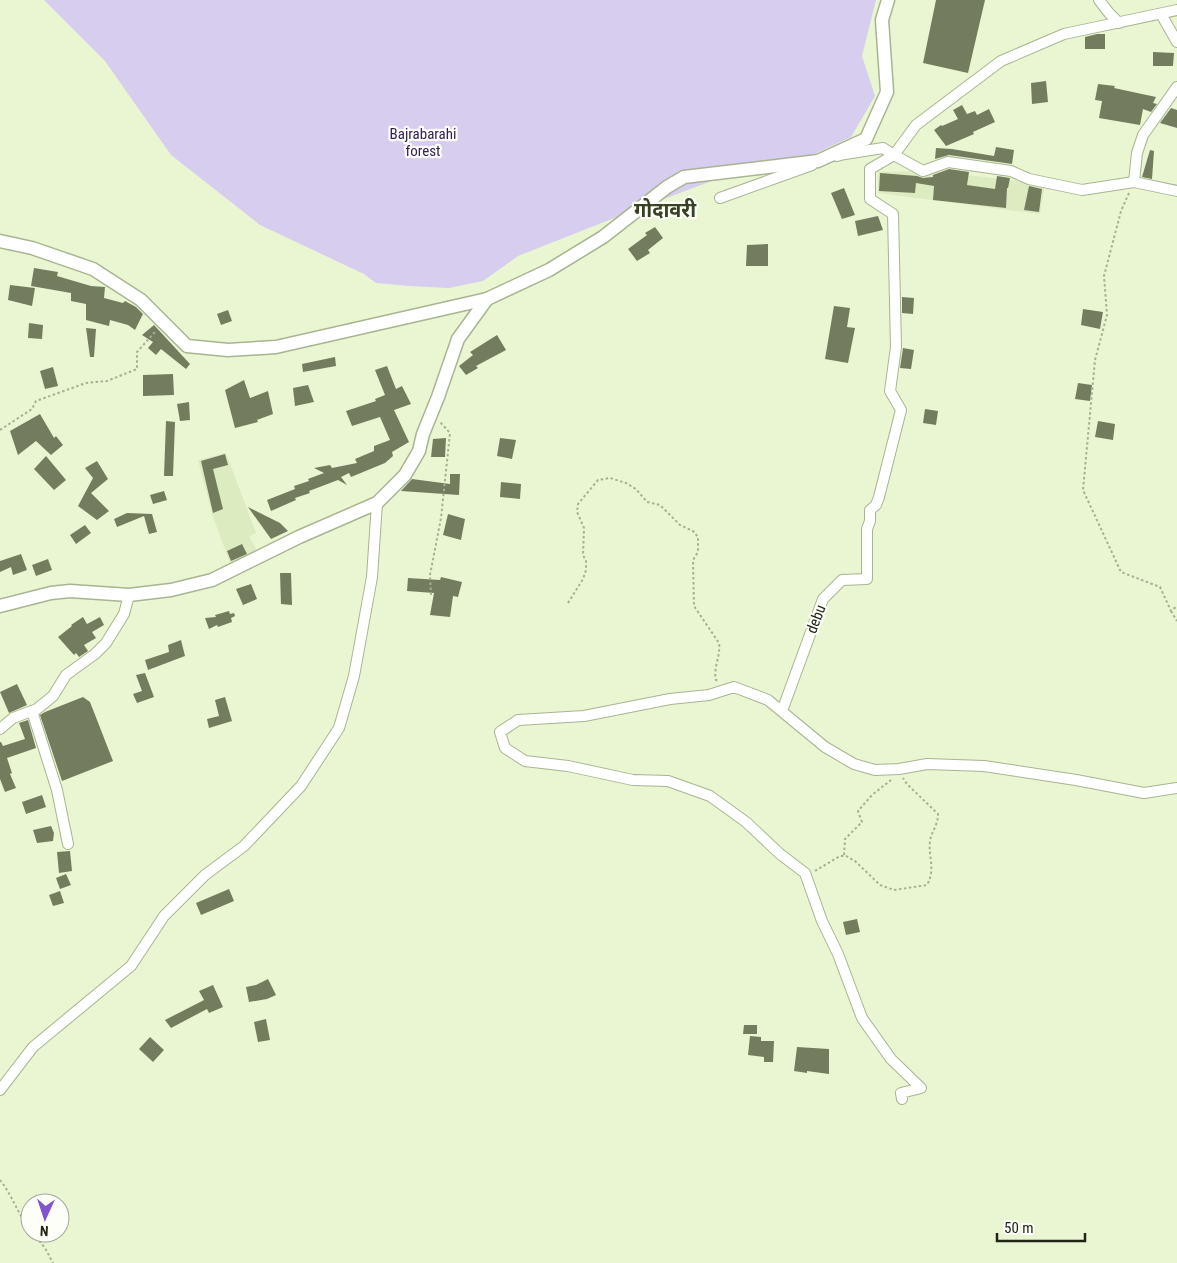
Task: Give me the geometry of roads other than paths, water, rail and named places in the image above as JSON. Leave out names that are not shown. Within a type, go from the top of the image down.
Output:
[{"type":"street","points":[[0,241],[32,248],[93,269],[141,300],[187,346],[228,350],[276,346],[487,299],[549,270],[603,237],[667,187],[684,177],[711,172],[818,161],[866,139],[888,92],[882,20],[888,0]]},
{"type":"street","points":[[1099,0],[1119,23]]},
{"type":"street","points":[[894,155],[916,125],[1001,61],[1064,34],[1177,10]]},
{"type":"street","points":[[1162,14],[1177,42]]},
{"type":"street","points":[[1134,182],[1137,153],[1143,135],[1177,87]]},
{"type":"street","points":[[720,198],[845,154],[883,148],[922,171],[948,162],[1011,171],[1029,179],[1082,190],[1134,182],[1177,191]]},
{"type":"street","name":"debu","points":[[782,711],[823,599],[842,580],[867,579],[867,529],[870,521],[870,510],[876,505],[879,497],[902,410],[890,391],[896,347],[894,214],[870,199],[870,169],[894,155]]},
{"type":"street","points":[[0,606],[52,593],[70,591],[129,594],[171,590],[212,580],[299,537],[377,502],[405,476],[419,451],[422,434],[438,397],[458,339],[487,299]]},
{"type":"street","points":[[0,1090],[32,1047],[130,966],[164,916],[205,875],[244,846],[301,786],[339,728],[354,676],[372,577],[377,502]]},
{"type":"street","points":[[0,729],[13,718],[32,711],[53,696],[66,675],[95,654],[106,643],[124,614],[129,594]]},
{"type":"street","points":[[902,1099],[901,1093],[921,1088],[891,1059],[862,1018],[838,954],[822,921],[805,873],[780,854],[746,822],[710,796],[668,781],[633,780],[568,766],[525,761],[505,748],[500,732],[518,720],[584,716],[670,699],[709,695],[734,687],[768,700],[826,747],[854,764],[875,770],[900,771],[927,764],[984,766],[1076,780],[1144,793],[1177,788]]},
{"type":"street","points":[[32,711],[57,790],[68,844]]},
{"type":"district","name":"गोदावरी","points":[[665,210]]},
{"type":"park label","name":"Bajrabarahi forest","points":[[423,142]]}]
